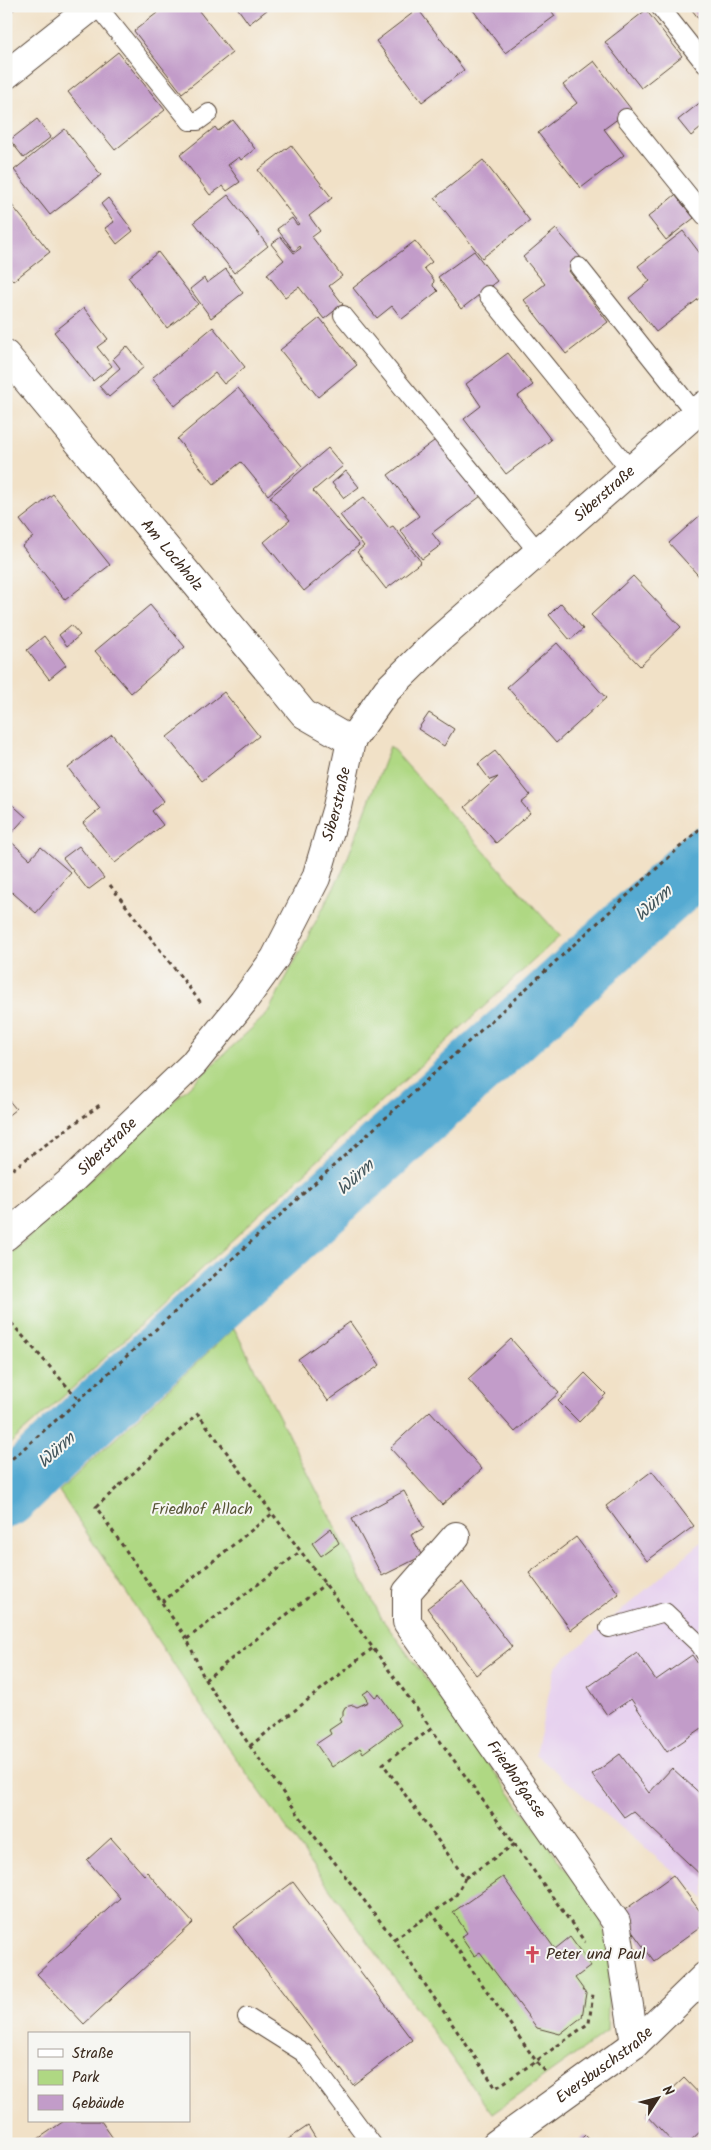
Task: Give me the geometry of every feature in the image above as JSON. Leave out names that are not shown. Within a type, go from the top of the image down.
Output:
[{"type":"street","points":[[6,75],[93,6]]},
{"type":"street","name":"Am Lochholz","points":[[6,355],[304,714],[351,741]]},
{"type":"street","name":"Siberstraße","points":[[6,1236],[71,1181],[193,1064],[244,1002],[275,958],[316,878],[337,807],[351,741],[387,690],[436,642],[700,409]]},
{"type":"street","name":"Friedhofgasse","points":[[456,1536],[407,1592],[407,1622],[616,1922],[635,2044]]},
{"type":"street","name":"Eversbuschstraße","points":[[496,2144],[635,2044],[705,1976]]},
{"type":"lane","points":[[97,6],[190,121],[198,121],[210,113]]},
{"type":"lane","points":[[660,7],[705,64]]},
{"type":"lane","points":[[626,118],[705,216]]},
{"type":"lane","points":[[579,267],[700,409]]},
{"type":"lane","points":[[488,295],[631,470]]},
{"type":"lane","points":[[344,314],[539,553]]},
{"type":"lane","points":[[609,1628],[666,1612],[700,1645],[705,1653]]},
{"type":"lane","points":[[247,2017],[304,2053],[372,2144]]},
{"type":"path","points":[[6,1464],[79,1400],[705,824]]},
{"type":"path","points":[[110,885],[222,1029]]},
{"type":"path","points":[[6,1174],[103,1103],[145,1110]]},
{"type":"path","points":[[6,1317],[79,1400]]},
{"type":"path","points":[[587,1944],[373,1648],[198,1414],[96,1507],[187,1639],[205,1680],[250,1746],[308,1828],[394,1940],[496,2088],[589,2023],[594,1986]]},
{"type":"path","points":[[162,1602],[273,1513]]},
{"type":"path","points":[[187,1639],[301,1551]]},
{"type":"path","points":[[205,1680],[325,1584]]},
{"type":"path","points":[[250,1746],[373,1648]]},
{"type":"path","points":[[431,1729],[383,1764],[465,1878]]},
{"type":"path","points":[[394,1940],[455,1897],[465,1878],[515,1844]]},
{"type":"path","points":[[432,1913],[536,2061],[563,2095]]},
{"type":"shaded area","points":[[705,1539],[705,1899],[535,1754],[555,1667]]},
{"type":"green space","points":[[390,746],[560,936],[65,1395],[6,1447],[6,1258],[267,1014],[343,870]]},
{"type":"green space","name":"Friedhof Allach","points":[[234,1328],[382,1619],[601,1917],[610,1953],[607,2032],[492,2114],[230,1750],[59,1491]]},
{"type":"building","points":[[6,6],[18,6],[6,16]]},
{"type":"building","points":[[166,6],[195,6],[232,53],[182,93],[134,31]]},
{"type":"building","points":[[236,6],[272,6],[249,24]]},
{"type":"building","points":[[470,6],[548,6],[555,16],[505,53]]},
{"type":"building","points":[[689,6],[705,6],[705,27]]},
{"type":"building","points":[[418,9],[464,70],[422,102],[376,41]]},
{"type":"building","points":[[646,10],[682,56],[641,88],[605,42]]},
{"type":"building","points":[[118,52],[165,110],[115,150],[68,92]]},
{"type":"building","points":[[594,61],[631,109],[604,129],[624,155],[581,188],[538,133],[577,103],[563,85]]},
{"type":"building","points":[[702,101],[705,105],[705,125],[691,136],[678,120]]},
{"type":"building","points":[[37,119],[51,137],[24,158],[10,140]]},
{"type":"building","points":[[233,120],[255,149],[241,160],[239,157],[228,165],[240,182],[227,191],[223,186],[210,195],[180,155],[215,127],[218,131]]},
{"type":"building","points":[[65,129],[101,175],[50,215],[14,170]]},
{"type":"building","points":[[291,145],[332,198],[309,216],[320,231],[312,237],[342,276],[329,286],[343,304],[324,319],[299,287],[285,297],[267,274],[284,260],[271,244],[281,237],[294,253],[301,248],[300,246],[294,251],[277,229],[292,218],[297,225],[299,224],[258,170]]},
{"type":"building","points":[[483,160],[530,221],[482,258],[435,198]]},
{"type":"building","points":[[228,195],[268,246],[234,273],[194,222]]},
{"type":"building","points":[[675,195],[694,218],[666,240],[648,217]]},
{"type":"building","points":[[6,198],[50,252],[13,281],[6,273]]},
{"type":"building","points":[[108,198],[133,231],[117,244],[105,228],[114,222],[101,204]]},
{"type":"building","points":[[556,229],[582,259],[569,271],[608,322],[566,354],[524,300],[545,284],[523,257]]},
{"type":"building","points":[[683,231],[705,260],[705,294],[656,332],[629,298],[650,281],[638,266]]},
{"type":"building","points":[[415,241],[432,262],[424,268],[434,280],[433,286],[438,291],[402,319],[392,306],[377,318],[353,288]]},
{"type":"building","points":[[474,251],[497,281],[461,309],[438,277]]},
{"type":"building","points":[[158,252],[198,304],[167,328],[128,277]]},
{"type":"building","points":[[226,269],[243,293],[211,318],[190,289],[204,278],[207,283]]},
{"type":"building","points":[[84,308],[108,339],[97,347],[112,366],[93,381],[54,332]]},
{"type":"building","points":[[320,318],[357,365],[318,397],[280,350]]},
{"type":"building","points":[[213,327],[245,367],[224,384],[215,373],[175,406],[152,378]]},
{"type":"building","points":[[127,346],[144,367],[109,397],[99,386],[120,368],[113,359]]},
{"type":"building","points":[[508,353],[533,385],[518,396],[551,440],[506,474],[464,419],[481,406],[466,384]]},
{"type":"building","points":[[238,388],[302,466],[268,495],[241,462],[214,484],[177,439]]},
{"type":"building","points":[[438,438],[481,496],[432,533],[441,545],[422,559],[400,530],[419,516],[388,475]]},
{"type":"building","points":[[328,448],[343,466],[313,491],[359,545],[304,591],[264,542],[290,520],[270,497]]},
{"type":"building","points":[[346,471],[359,487],[344,498],[332,483]]},
{"type":"building","points":[[53,494],[110,565],[65,600],[22,546],[33,537],[20,520]]},
{"type":"building","points":[[364,497],[389,528],[393,526],[421,562],[386,589],[357,552],[364,546],[340,515]]},
{"type":"building","points":[[705,511],[705,583],[669,543]]},
{"type":"building","points":[[633,576],[681,627],[640,666],[591,615]]},
{"type":"building","points":[[561,603],[583,629],[570,640],[549,615]]},
{"type":"building","points":[[150,605],[185,647],[131,693],[95,651]]},
{"type":"building","points":[[71,625],[80,635],[67,646],[59,635]]},
{"type":"building","points":[[44,636],[66,665],[49,679],[27,650]]},
{"type":"building","points":[[557,643],[606,698],[556,743],[507,687]]},
{"type":"building","points":[[224,692],[259,736],[202,781],[167,737]]},
{"type":"building","points":[[429,713],[454,729],[444,746],[418,729]]},
{"type":"building","points":[[112,734],[164,801],[152,811],[163,825],[115,863],[83,823],[100,809],[68,768]]},
{"type":"building","points":[[495,751],[530,795],[521,802],[530,813],[496,843],[465,807],[498,777],[490,780],[478,764]]},
{"type":"building","points":[[6,799],[26,817],[7,838],[30,859],[41,847],[71,873],[36,913],[6,887]]},
{"type":"building","points":[[79,846],[104,878],[88,890],[63,858]]},
{"type":"building","points":[[6,1097],[16,1109],[6,1117]]},
{"type":"building","points":[[350,1322],[380,1365],[328,1401],[298,1359]]},
{"type":"building","points":[[511,1339],[559,1393],[515,1432],[468,1379]]},
{"type":"building","points":[[585,1373],[606,1394],[579,1422],[558,1401]]},
{"type":"building","points":[[430,1411],[482,1469],[442,1505],[390,1448]]},
{"type":"building","points":[[652,1471],[694,1526],[647,1561],[606,1506]]},
{"type":"building","points":[[404,1491],[424,1528],[411,1535],[422,1556],[382,1576],[352,1519]]},
{"type":"building","points":[[331,1528],[339,1543],[321,1556],[312,1543]]},
{"type":"building","points":[[576,1537],[619,1594],[571,1630],[529,1573]]},
{"type":"building","points":[[462,1582],[512,1647],[476,1675],[427,1608]]},
{"type":"building","points":[[637,1653],[656,1680],[692,1655],[705,1674],[705,1726],[667,1752],[631,1699],[607,1715],[588,1687]]},
{"type":"building","points":[[369,1690],[375,1697],[379,1694],[401,1725],[363,1753],[360,1748],[332,1767],[316,1744],[331,1734],[329,1730],[341,1722],[339,1719],[343,1716],[345,1707],[353,1705],[357,1707],[368,1702],[363,1694]]},
{"type":"building","points":[[620,1754],[649,1793],[672,1768],[705,1798],[705,1879],[633,1811],[624,1817],[592,1775]]},
{"type":"building","points":[[111,1838],[144,1875],[147,1872],[193,1923],[84,2024],[37,1974],[120,1898],[87,1860]]},
{"type":"building","points":[[673,1875],[705,1918],[705,1924],[654,1961],[619,1914]]},
{"type":"building","name":"Peter und Paul","points":[[503,1877],[555,1949],[570,1937],[591,1966],[575,1978],[586,1993],[582,2017],[560,2034],[537,2028],[480,1952],[474,1956],[461,1937],[467,1933],[453,1912]]},
{"type":"building","points":[[293,1882],[412,2040],[353,2085],[233,1927]]},
{"type":"building","points":[[684,2078],[705,2100],[705,2127],[687,2144],[674,2144],[646,2114]]},
{"type":"building","points":[[63,2122],[102,2122],[117,2144],[37,2144],[35,2141]]},
{"type":"building","points":[[308,2126],[319,2144],[281,2144]]},
{"type":"building","points":[[585,2135],[594,2144],[576,2144]]},
{"type":"waterway","name":"Würm","points":[[6,1497],[102,1406],[705,858]]},
{"type":"place","name":"Peter und Paul","points":[[532,1954]]}]
